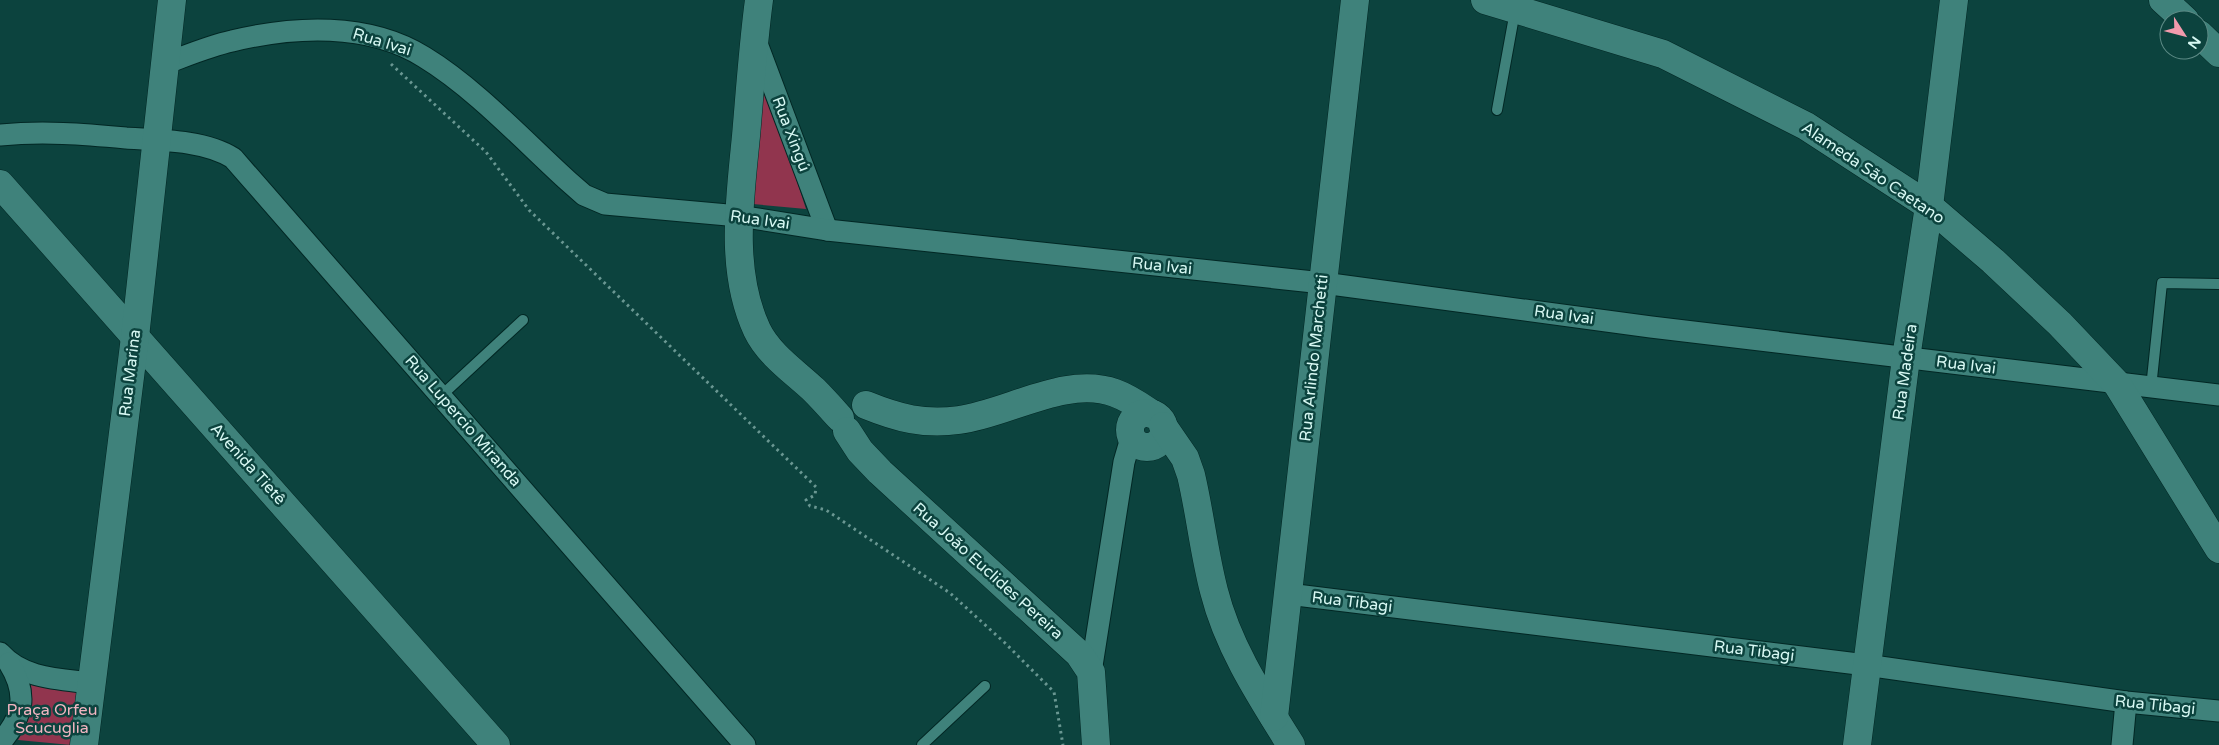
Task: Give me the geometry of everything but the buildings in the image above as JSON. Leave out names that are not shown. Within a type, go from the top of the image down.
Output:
[{"type":"street","name":"Rua Marina","points":[[84,745],[135,337],[172,0]]},
{"type":"street","name":"Rua Xingú","points":[[759,0],[739,216],[739,253],[748,304],[757,331],[786,366],[813,389]]},
{"type":"street","name":"Rua Arlindo Marchetti","points":[[1274,717],[1354,0]]},
{"type":"street","name":"Alameda São Caetano","points":[[1485,0],[1662,54],[1806,126],[1930,206],[1993,261],[2060,324],[2117,384],[2219,549]]},
{"type":"street","name":"Rua Madeira","points":[[1857,745],[1906,358],[1930,206],[1954,0]]},
{"type":"street","points":[[2163,0],[2174,10]]},
{"type":"street","name":"Rua Ivai","points":[[164,64],[231,41],[285,31],[346,31],[387,40],[424,56],[454,78],[584,194],[604,204],[739,216],[827,230],[1323,283],[1651,327],[2219,395]]},
{"type":"street","name":"Rua Xingú","points":[[754,38],[827,230]]},
{"type":"street","points":[[2209,44],[2219,53]]},
{"type":"street","name":"Rua Lupercio Miranda","points":[[0,135],[34,132],[156,139],[221,151],[233,158],[745,745]]},
{"type":"street","name":"Avenida Tietê","points":[[0,184],[496,745]]},
{"type":"street","name":"Rua João Euclides Pereira","points":[[813,389],[856,418],[860,451],[880,472],[1068,644],[1092,672]]},
{"type":"street","points":[[856,418],[899,418],[925,422],[961,420],[1064,391],[1080,389],[1113,392],[1145,434],[1179,447],[1191,474],[1214,592],[1223,621],[1235,649],[1291,745]]},
{"type":"street","points":[[1096,745],[1092,672],[1123,472],[1145,434]]},
{"type":"street","name":"Rua Tibagi","points":[[1288,594],[1866,665],[2126,702],[2219,711]]},
{"type":"street","points":[[5,658],[30,674],[91,683]]},
{"type":"street","points":[[0,743],[16,720],[22,698],[18,677],[5,658]]},
{"type":"street","points":[[2122,745],[2126,702]]},
{"type":"lane","points":[[1497,110],[1516,8]]},
{"type":"lane","points":[[2151,388],[2162,283],[2219,284]]},
{"type":"lane","points":[[442,396],[523,320]]},
{"type":"lane","points":[[922,745],[985,686]]},
{"type":"path","points":[[376,38],[385,57],[486,152],[529,210],[816,487],[815,495],[806,500],[810,506],[826,510],[950,592],[1054,692],[1063,745]]},
{"type":"green space","points":[[757,60],[806,209],[741,203]]},
{"type":"green space","name":"Praça Orfeu Scucuglia","points":[[31,685],[79,691],[71,745],[18,740],[30,713],[32,700]]}]
